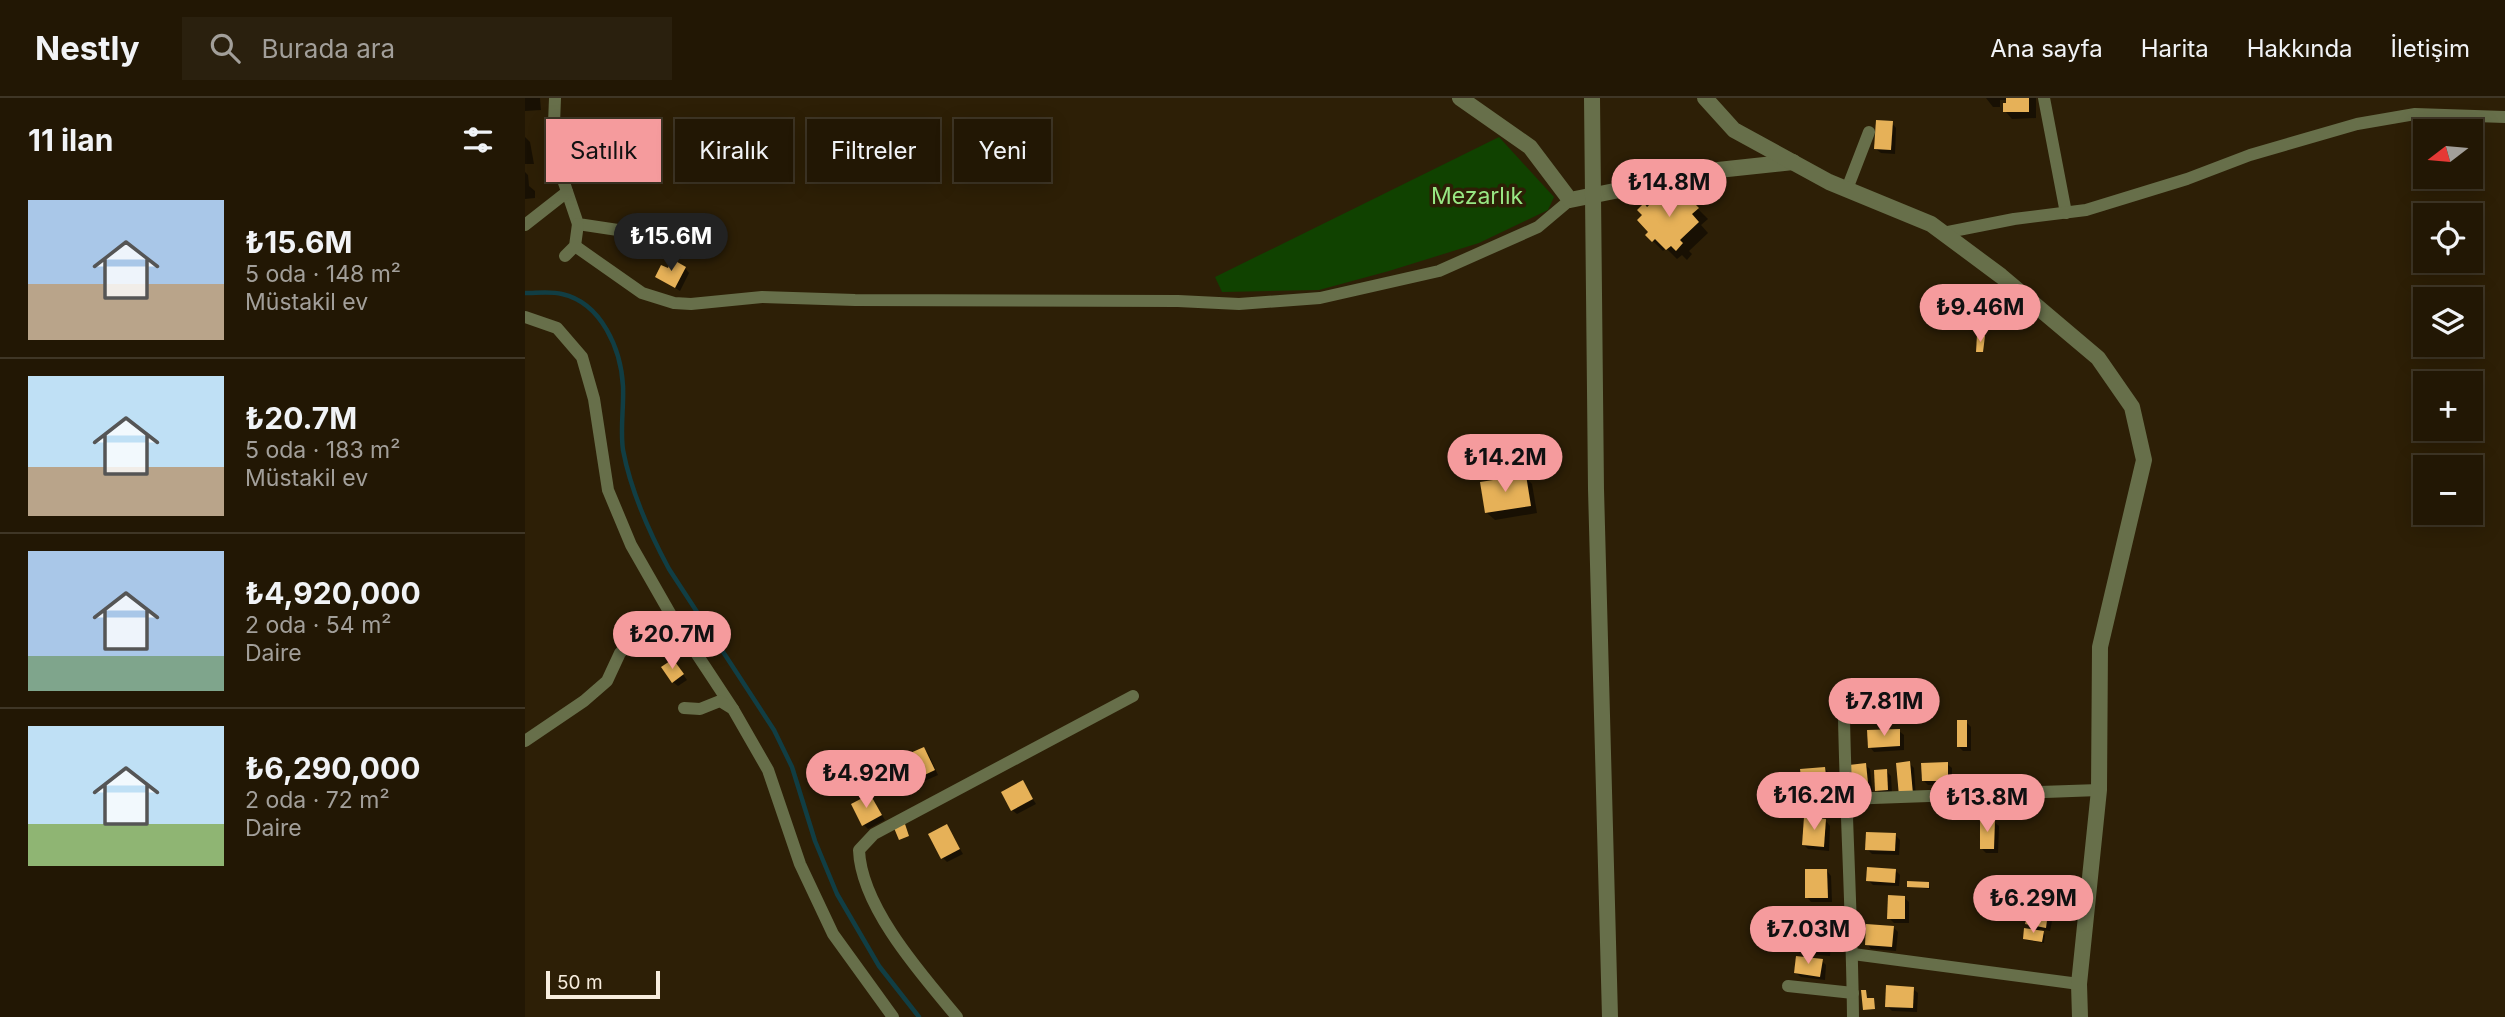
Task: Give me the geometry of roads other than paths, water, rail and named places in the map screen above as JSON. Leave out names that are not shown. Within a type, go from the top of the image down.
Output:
[{"type":"street","points":[[555,98],[553,150],[578,224],[575,246],[565,256]]},
{"type":"street","points":[[1460,98],[1530,147],[1570,200]]},
{"type":"street","points":[[1592,98],[1596,489],[1609,1017]]},
{"type":"street","points":[[1705,98],[1734,130],[1847,189],[1931,225],[1943,233],[2001,276],[2098,358],[2132,407],[2144,460],[2101,647],[2099,790],[2079,984],[2080,1017]]},
{"type":"street","points":[[2043,98],[2066,212]]},
{"type":"street","points":[[1943,233],[2014,219],[2086,210],[2187,179],[2250,155],[2357,124],[2415,114],[2505,117]]},
{"type":"street","points":[[1847,189],[1869,132]]},
{"type":"street","points":[[575,246],[642,293],[674,303],[691,304],[762,297],[1178,301],[1239,304],[1320,298],[1439,271],[1538,227],[1570,200],[1718,170],[1793,162]]},
{"type":"street","points":[[525,225],[568,192]]},
{"type":"street","points":[[578,224],[651,235],[669,242],[670,248]]},
{"type":"street","points":[[525,317],[557,328],[582,357],[594,399],[608,490],[631,545],[671,615],[733,709],[768,770],[800,864],[833,934],[893,1017]]},
{"type":"street","points":[[525,741],[584,701],[607,681],[620,653],[642,632],[671,615]]},
{"type":"street","points":[[957,1017],[920,973],[882,917],[859,867],[859,850],[874,834],[1133,696]]},
{"type":"street","points":[[684,708],[700,709],[720,701],[733,709]]},
{"type":"street","points":[[1844,718],[1853,1017]]},
{"type":"street","points":[[1845,799],[2099,790]]},
{"type":"street","points":[[1853,954],[2079,984]]},
{"type":"street","points":[[1789,986],[1853,993]]},
{"type":"waterway","points":[[525,293],[558,293],[576,299],[588,307],[607,330],[621,372],[623,450],[648,526],[669,569],[774,730],[792,767],[815,841],[837,894],[879,966],[919,1017]]},
{"type":"park label","name":"Mezarlık","points":[[1477,196]]}]
